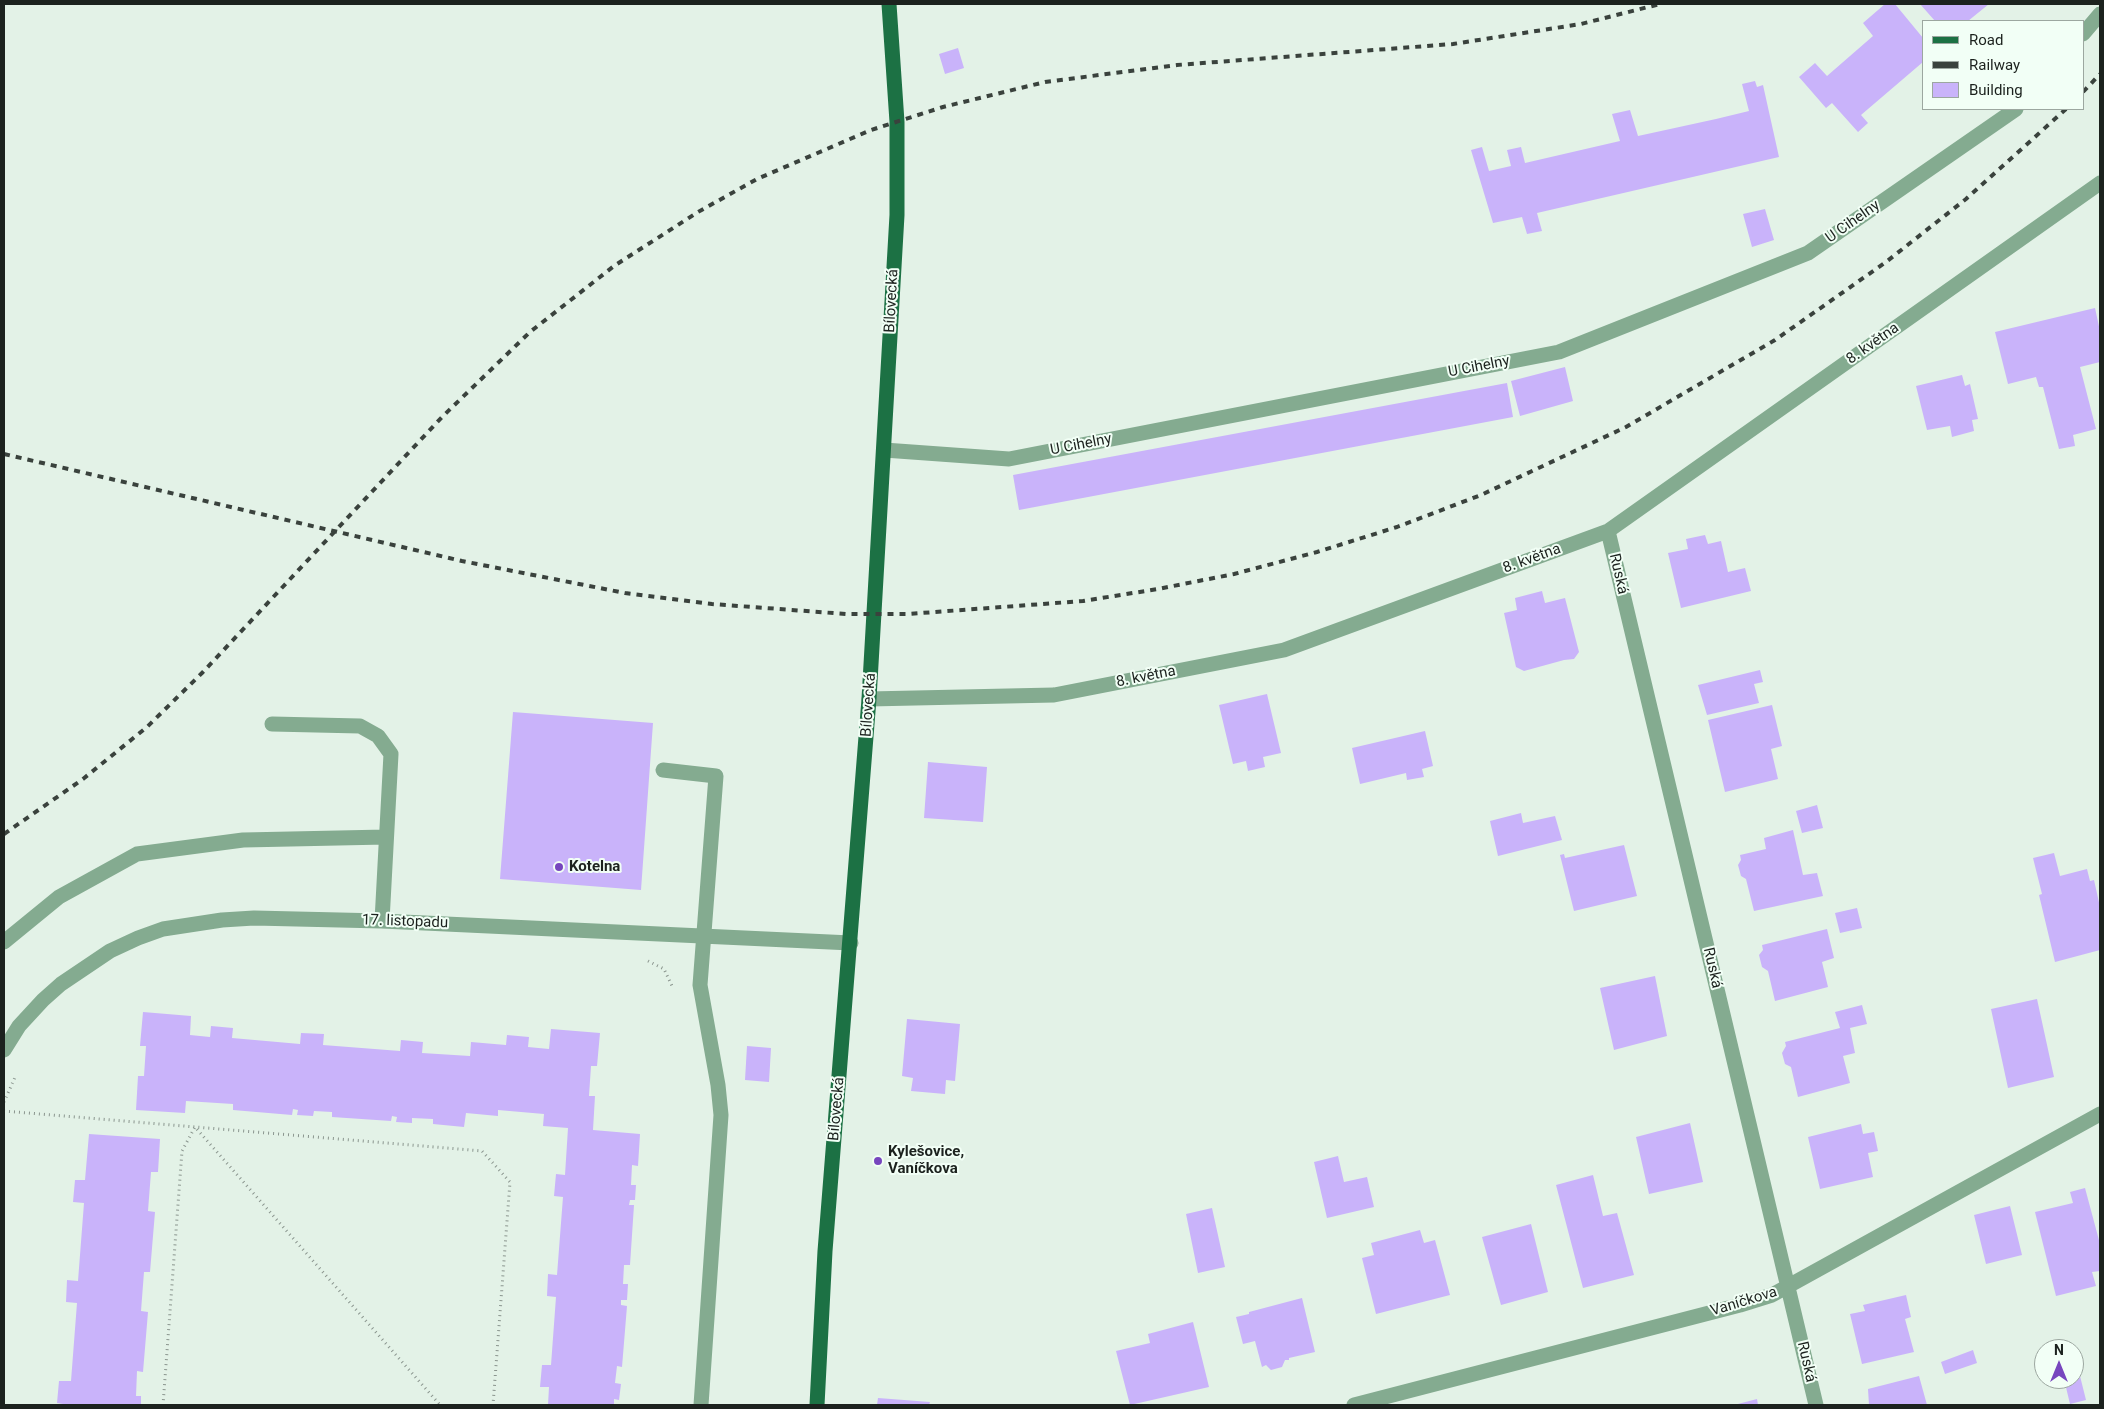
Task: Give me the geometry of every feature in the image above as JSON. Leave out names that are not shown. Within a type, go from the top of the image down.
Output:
[{"type":"main road","name":"Bílovecká","points":[[817,1405],[826,1251],[869,699],[897,215],[897,122],[889,4]]},
{"type":"street","points":[[2084,33],[2100,14]]},
{"type":"street","name":"U Cihelny","points":[[884,450],[1009,458],[1559,352],[1808,253],[2015,110]]},
{"type":"street","name":"8. května","points":[[869,699],[1054,695],[1284,650],[1608,531],[2100,183]]},
{"type":"street","name":"Ruská","points":[[1608,531],[1816,1405]]},
{"type":"street","points":[[272,724],[360,726],[378,736],[391,754],[382,921]]},
{"type":"street","points":[[663,770],[716,776],[700,985],[718,1085],[721,1115],[701,1405]]},
{"type":"street","points":[[4,942],[59,897],[136,854],[242,840],[386,836]]},
{"type":"street","name":"17. listopadu","points":[[4,1050],[19,1026],[60,984],[110,951],[163,929],[222,920],[254,918],[382,921],[851,942]]},
{"type":"street","name":"Vaníčkova","points":[[1354,1405],[1740,1305],[1788,1288],[2100,1114]]},
{"type":"path","points":[[642,958],[664,970],[674,990]]},
{"type":"path","points":[[4,1102],[19,1068]]},
{"type":"path","points":[[4,1111],[482,1151],[510,1182],[493,1405]]},
{"type":"path","points":[[163,1405],[182,1151],[195,1127]]},
{"type":"path","points":[[195,1127],[440,1405]]},
{"type":"building","points":[[1885,4],[1895,4],[1922,37],[1922,63],[1861,115],[1868,123],[1858,132],[1832,103],[1826,108],[1799,77],[1815,63],[1827,76],[1873,36],[1863,23]]},
{"type":"building","points":[[1920,4],[1989,4],[1969,20],[1934,20]]},
{"type":"building","points":[[958,48],[964,68],[945,74],[939,54]]},
{"type":"building","points":[[1755,81],[1757,87],[1763,85],[1779,157],[1537,213],[1542,231],[1527,234],[1522,217],[1493,223],[1471,150],[1482,147],[1489,171],[1511,166],[1507,150],[1521,147],[1525,163],[1620,141],[1612,114],[1630,110],[1638,136],[1749,111],[1742,84]]},
{"type":"building","points":[[1765,209],[1774,240],[1752,247],[1743,214]]},
{"type":"building","points":[[2095,308],[2100,331],[2100,362],[2080,367],[2096,429],[2073,435],[2075,446],[2059,449],[2043,387],[2039,387],[2036,377],[2008,384],[1995,332]]},
{"type":"building","points":[[1565,367],[1573,401],[1520,416],[1511,381]]},
{"type":"building","points":[[1962,375],[1965,386],[1970,384],[1978,419],[1972,420],[1974,431],[1952,437],[1950,426],[1927,430],[1916,386]]},
{"type":"building","points":[[1507,383],[1513,417],[1019,510],[1013,475]]},
{"type":"building","points":[[1705,535],[1708,544],[1721,541],[1728,572],[1745,568],[1751,591],[1681,608],[1668,553],[1688,549],[1686,539]]},
{"type":"building","points":[[1542,591],[1545,603],[1565,598],[1579,652],[1574,659],[1524,671],[1516,667],[1504,613],[1517,610],[1515,598]]},
{"type":"building","points":[[1760,670],[1763,682],[1754,684],[1759,703],[1707,715],[1698,685]]},
{"type":"building","points":[[1267,694],[1281,753],[1263,757],[1265,767],[1248,771],[1246,761],[1233,764],[1219,705]]},
{"type":"building","points":[[1772,705],[1782,746],[1771,749],[1778,779],[1725,792],[1708,720]]},
{"type":"building","points":[[513,712],[653,723],[641,890],[500,879]]},
{"type":"building","points":[[1425,731],[1433,766],[1422,769],[1424,777],[1407,780],[1406,773],[1360,784],[1352,748]]},
{"type":"building","points":[[928,762],[987,767],[983,822],[924,818]]},
{"type":"building","points":[[1817,805],[1823,828],[1802,833],[1796,811]]},
{"type":"building","points":[[1521,813],[1523,823],[1555,816],[1562,840],[1498,856],[1490,821]]},
{"type":"building","points":[[1793,830],[1803,875],[1817,873],[1823,896],[1754,911],[1746,879],[1741,876],[1738,865],[1741,860],[1740,855],[1766,849],[1764,838]]},
{"type":"building","points":[[1624,845],[1637,896],[1574,911],[1560,855],[1564,854],[1565,858]]},
{"type":"building","points":[[2054,853],[2060,876],[2087,869],[2090,881],[2094,880],[2100,907],[2100,950],[2055,962],[2039,895],[2042,894],[2033,858]]},
{"type":"building","points":[[1857,908],[1862,928],[1840,933],[1835,913]]},
{"type":"building","points":[[1827,929],[1834,958],[1822,962],[1828,987],[1775,1001],[1768,971],[1762,967],[1759,955],[1763,950],[1762,945]]},
{"type":"building","points":[[1655,976],[1667,1036],[1614,1050],[1600,988]]},
{"type":"building","points":[[2037,999],[2054,1077],[2008,1088],[1991,1009]]},
{"type":"building","points":[[1862,1005],[1867,1024],[1850,1028],[1855,1053],[1843,1056],[1850,1083],[1798,1097],[1791,1067],[1785,1064],[1782,1053],[1786,1046],[1785,1042],[1840,1028],[1835,1012]]},
{"type":"building","points":[[143,1012],[191,1016],[190,1035],[210,1037],[211,1026],[233,1028],[232,1038],[300,1044],[301,1033],[324,1034],[323,1045],[400,1051],[401,1040],[423,1042],[422,1053],[470,1056],[471,1042],[506,1045],[507,1035],[529,1037],[528,1047],[549,1049],[551,1029],[600,1033],[597,1066],[591,1066],[589,1096],[595,1096],[593,1130],[640,1134],[638,1166],[632,1165],[631,1185],[636,1185],[635,1200],[630,1200],[629,1205],[634,1205],[630,1265],[624,1265],[623,1284],[628,1284],[627,1300],[621,1300],[621,1305],[627,1306],[622,1367],[617,1366],[615,1383],[621,1384],[619,1400],[614,1399],[614,1405],[548,1405],[549,1387],[540,1387],[542,1365],[551,1365],[556,1297],[547,1296],[548,1274],[557,1275],[563,1197],[554,1196],[556,1174],[565,1175],[568,1128],[543,1126],[544,1114],[498,1110],[498,1116],[466,1113],[464,1127],[433,1124],[433,1119],[412,1118],[412,1123],[396,1122],[397,1117],[392,1116],[391,1121],[332,1117],[332,1112],[314,1111],[313,1116],[297,1115],[298,1110],[293,1109],[292,1115],[233,1110],[233,1104],[186,1101],[185,1113],[136,1110],[138,1076],[144,1076],[146,1046],[140,1046]]},
{"type":"building","points":[[907,1019],[960,1024],[955,1081],[946,1080],[945,1094],[911,1091],[913,1078],[902,1076]]},
{"type":"building","points":[[747,1046],[771,1048],[769,1082],[745,1080]]},
{"type":"building","points":[[1690,1123],[1703,1182],[1649,1194],[1636,1137]]},
{"type":"building","points":[[1861,1124],[1863,1134],[1874,1132],[1878,1151],[1868,1153],[1873,1177],[1820,1189],[1808,1137]]},
{"type":"building","points":[[89,1134],[160,1139],[158,1172],[151,1172],[148,1211],[155,1212],[150,1272],[144,1272],[141,1311],[148,1312],[143,1372],[137,1371],[136,1396],[141,1396],[141,1405],[69,1405],[57,1403],[59,1381],[71,1381],[77,1303],[66,1302],[67,1280],[78,1281],[84,1203],[73,1202],[75,1180],[85,1180]]},
{"type":"building","points":[[1338,1156],[1344,1182],[1367,1177],[1374,1207],[1327,1218],[1314,1162]]},
{"type":"building","points":[[1593,1175],[1603,1216],[1617,1213],[1634,1275],[1583,1288],[1556,1185]]},
{"type":"building","points":[[2085,1188],[2100,1244],[2100,1271],[2092,1272],[2096,1286],[2056,1296],[2035,1212],[2073,1203],[2070,1192]]},
{"type":"building","points":[[2010,1206],[2022,1255],[1986,1264],[1974,1215]]},
{"type":"building","points":[[1212,1208],[1225,1267],[1198,1273],[1186,1214]]},
{"type":"building","points":[[1531,1224],[1548,1292],[1501,1305],[1482,1237]]},
{"type":"building","points":[[1420,1230],[1424,1243],[1435,1240],[1450,1295],[1376,1314],[1362,1258],[1374,1255],[1371,1243]]},
{"type":"building","points":[[1906,1295],[1911,1317],[1905,1319],[1914,1352],[1862,1364],[1850,1314],[1865,1311],[1863,1305]]},
{"type":"building","points":[[1302,1298],[1315,1352],[1289,1358],[1289,1360],[1285,1360],[1282,1367],[1271,1370],[1266,1365],[1262,1367],[1255,1341],[1243,1344],[1236,1317]]},
{"type":"building","points":[[1193,1322],[1209,1387],[1130,1405],[1116,1351],[1150,1343],[1148,1334]]},
{"type":"building","points":[[1973,1350],[1977,1363],[1945,1374],[1941,1362]]},
{"type":"building","points":[[1919,1376],[1927,1405],[1869,1405],[1868,1389]]},
{"type":"building","points":[[2066,1389],[2083,1389],[2086,1400],[2070,1404]]},
{"type":"building","points":[[878,1398],[930,1402],[929,1405],[877,1405]]},
{"type":"building","points":[[1757,1399],[1758,1405],[1734,1405]]},
{"type":"railway","points":[[4,834],[83,779],[147,727],[203,672],[442,417],[530,332],[614,266],[698,212],[757,179],[871,130],[943,107],[1045,82],[1177,65],[1453,44],[1581,24],[1660,4]]},
{"type":"railway","points":[[2084,91],[2100,74]]},
{"type":"railway","points":[[4,454],[462,561],[625,593],[712,604],[846,614],[908,614],[1083,601],[1158,589],[1234,574],[1317,552],[1397,527],[1481,495],[1626,427],[1775,340],[1886,262],[1966,199],[2065,110]]},
{"type":"place","name":"Kotelna","points":[[559,867]]},
{"type":"place","name":"Kylešovice, Vaníčkova","points":[[878,1161]]}]
